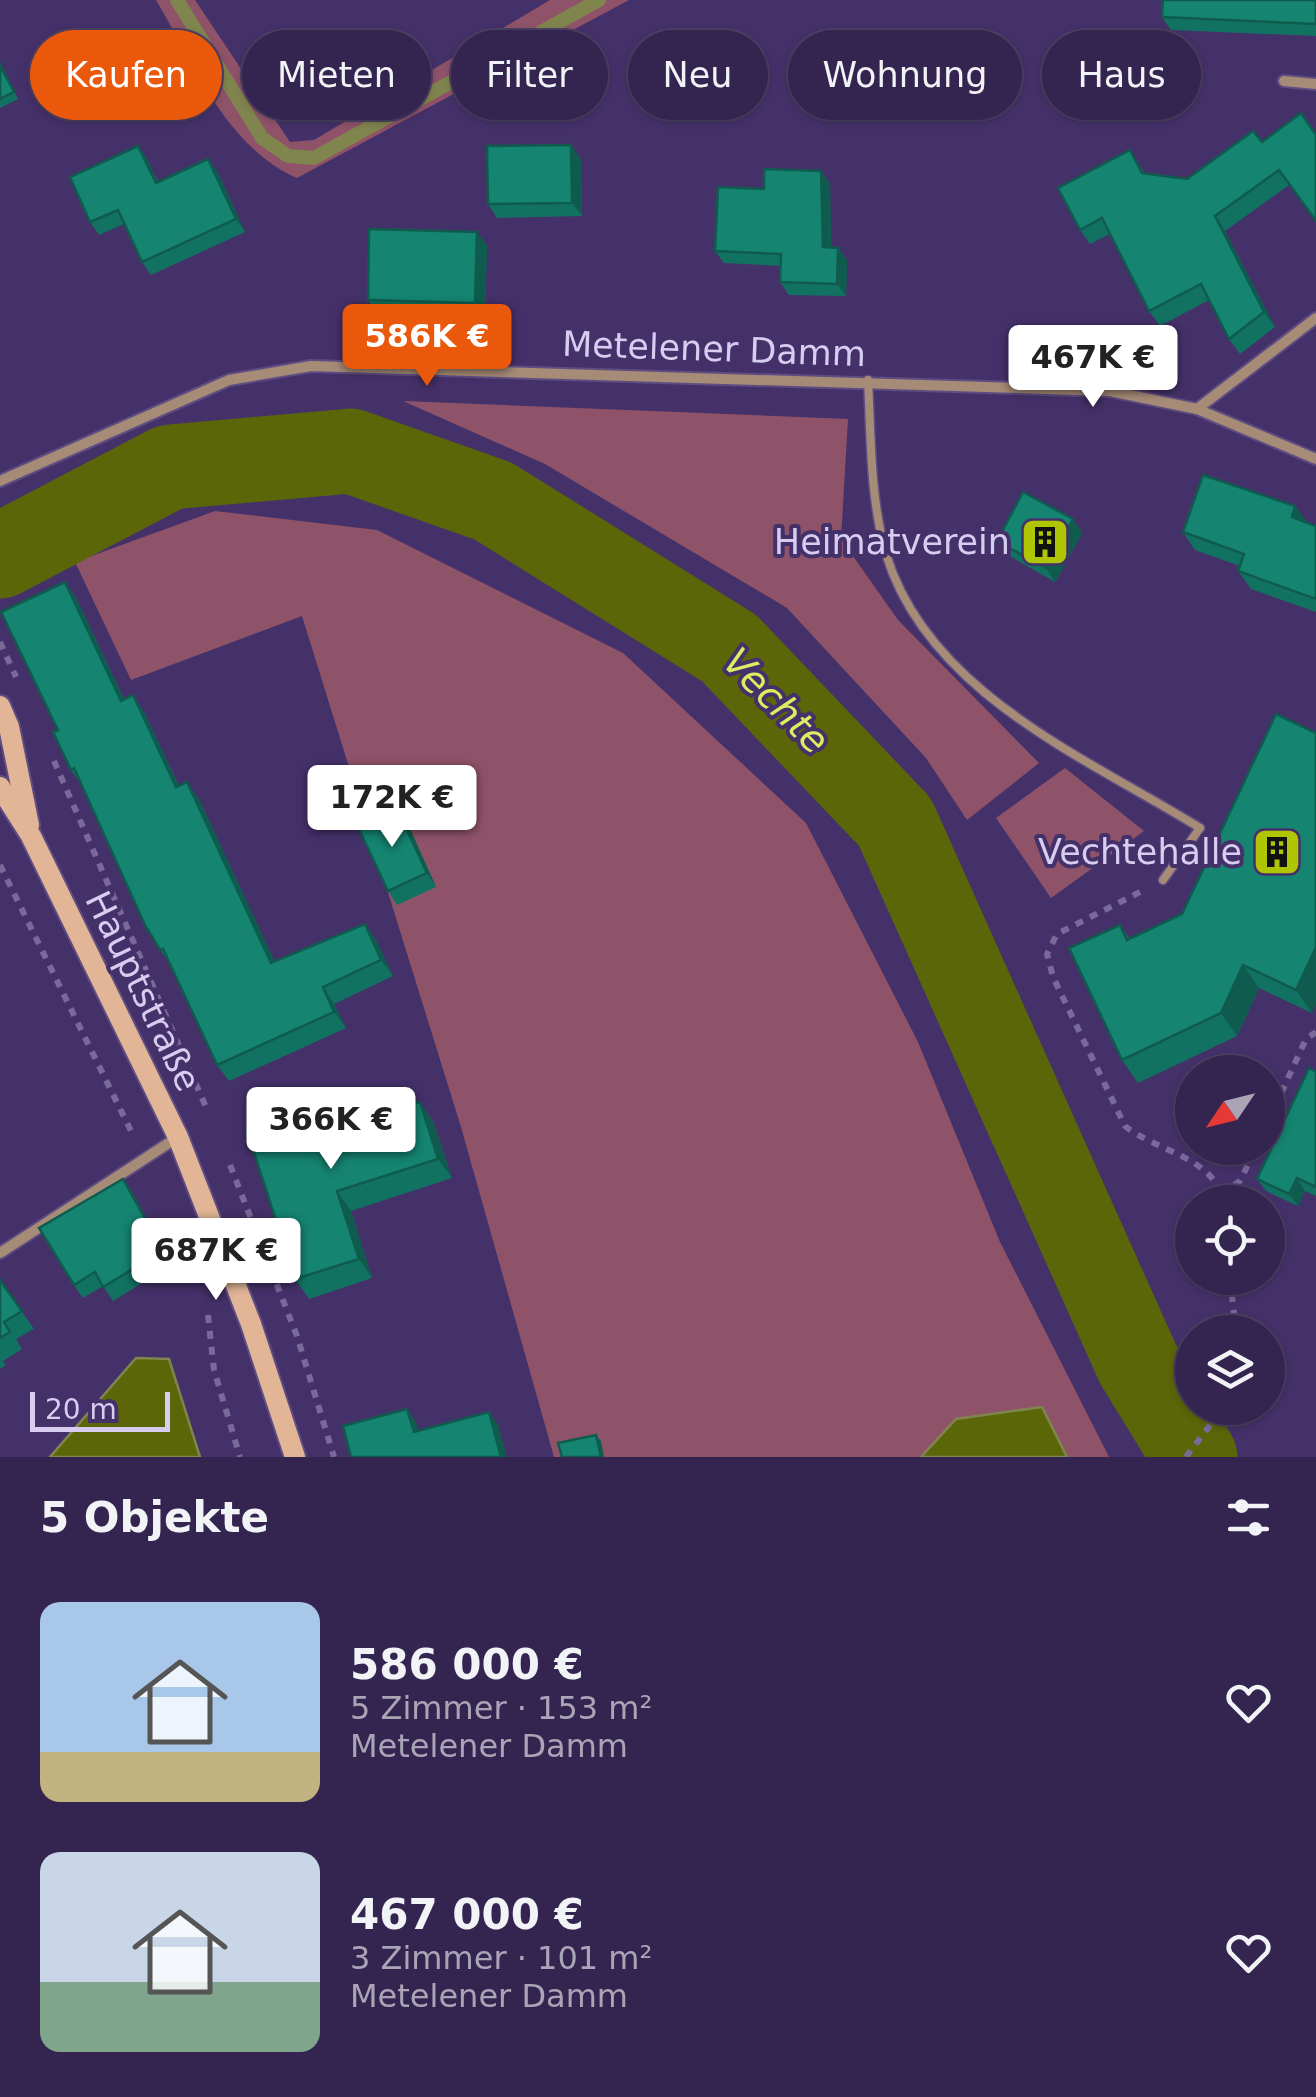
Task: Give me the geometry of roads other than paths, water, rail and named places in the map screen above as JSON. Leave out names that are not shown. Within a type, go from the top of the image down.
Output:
[{"type":"main road","name":"Hauptstraße","points":[[0,706],[31,836]]},
{"type":"main road","name":"Hauptstraße","points":[[0,788],[31,836],[178,1137],[252,1324],[295,1457]]},
{"type":"street","points":[[1284,82],[1316,84]]},
{"type":"street","points":[[1197,409],[1316,318]]},
{"type":"street","name":"Metelener Damm","points":[[0,481],[229,380],[311,366],[1110,390],[1197,409],[1316,459]]},
{"type":"street","points":[[0,1253],[178,1137]]},
{"type":"lane","points":[[868,380],[874,495],[887,556],[914,614],[958,669],[1000,705],[1200,828],[1163,880]]},
{"type":"waterway","points":[[177,0],[262,138],[288,156],[314,158],[599,0]]},
{"type":"waterway","name":"Vechte","points":[[0,556],[170,467],[351,451],[493,501],[729,648],[895,822],[1138,1364],[1195,1457]]},
{"type":"place","name":"Heimatverein","points":[[1045,542]]},
{"type":"place","name":"Vechtehalle","points":[[1277,852]]}]
